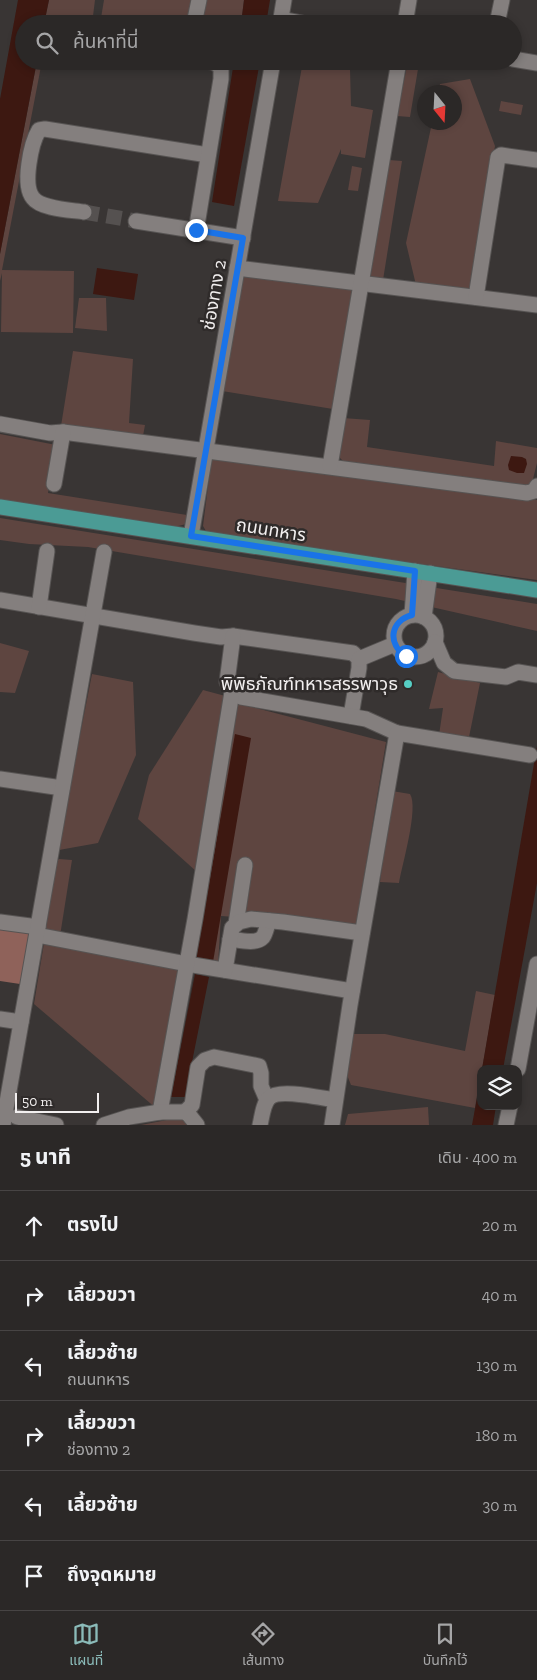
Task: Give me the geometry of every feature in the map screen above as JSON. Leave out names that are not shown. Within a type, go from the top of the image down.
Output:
[{"type":"main road","name":"ถนนทหาร","points":[[0,507],[537,590]]},
{"type":"lane","points":[[196,15],[199,0]]},
{"type":"lane","points":[[281,15],[284,0]]},
{"type":"lane","points":[[406,15],[409,0]]},
{"type":"lane","points":[[500,15],[502,0]]},
{"type":"lane","points":[[522,60],[537,63]]},
{"type":"lane","points":[[196,230],[221,70]]},
{"type":"lane","name":"ช่องทาง 2","points":[[191,536],[271,70]]},
{"type":"lane","points":[[330,466],[397,70]]},
{"type":"lane","points":[[84,212],[44,206],[33,198],[29,189],[28,171],[34,138],[39,130],[45,129],[208,155]]},
{"type":"lane","points":[[476,297],[498,158],[501,156],[537,160]]},
{"type":"lane","points":[[136,221],[243,238]]},
{"type":"lane","points":[[238,268],[537,305]]},
{"type":"lane","points":[[0,424],[50,433],[63,432],[527,493],[534,491],[537,486]]},
{"type":"lane","points":[[54,484],[63,432]]},
{"type":"lane","points":[[39,607],[47,551]]},
{"type":"lane","points":[[3,1125],[104,552]]},
{"type":"lane","points":[[418,616],[423,572]]},
{"type":"lane","points":[[0,600],[221,638],[233,636],[353,653],[359,659],[359,668],[351,716]]},
{"type":"lane","points":[[436,642],[427,654],[421,657],[406,656],[400,652],[395,644],[394,633],[396,626],[402,619],[418,616],[431,622],[435,628],[436,642],[444,663],[454,670],[506,677],[518,672],[537,675]]},
{"type":"lane","points":[[233,636],[227,682],[232,692],[241,697],[366,719],[397,733],[530,755]]},
{"type":"lane","points":[[359,659],[395,644]]},
{"type":"lane","points":[[160,1112],[187,964],[232,692]]},
{"type":"lane","points":[[332,1125],[352,991],[397,733]]},
{"type":"lane","points":[[0,779],[62,788]]},
{"type":"lane","points":[[236,924],[245,865]]},
{"type":"lane","points":[[225,970],[232,928],[239,922],[251,919],[362,933]]},
{"type":"lane","points":[[230,939],[259,940],[264,936],[269,921]]},
{"type":"lane","points":[[0,922],[187,964],[352,991]]},
{"type":"lane","points":[[519,1065],[537,964]]},
{"type":"lane","points":[[0,1019],[21,1022]]},
{"type":"lane","points":[[185,1112],[192,1104],[198,1067],[205,1060],[214,1057],[259,1066],[261,1086],[267,1100]]},
{"type":"lane","points":[[260,1125],[267,1100],[273,1095],[284,1093],[335,1100]]},
{"type":"lane","points":[[506,1125],[509,1110]]},
{"type":"lane","points":[[104,1125],[129,1117],[160,1112],[185,1112],[197,1125]]},
{"type":"lane","points":[[17,1117],[56,1125]]},
{"type":"shaded area","points":[[18,0],[49,0],[46,15],[15,15]]},
{"type":"shaded area","points":[[49,0],[95,0],[93,15],[46,15]]},
{"type":"shaded area","points":[[104,0],[194,0],[192,15],[102,15]]},
{"type":"shaded area","points":[[203,0],[244,0],[242,15],[200,15]]},
{"type":"shaded area","points":[[244,0],[270,0],[268,15],[242,15]]},
{"type":"shaded area","points":[[15,16],[15,70],[35,70],[0,254],[0,99]]},
{"type":"shaded area","points":[[35,70],[40,70],[2,270],[74,271],[73,333],[1,332],[2,273],[0,281],[0,254]]},
{"type":"shaded area","points":[[233,70],[258,70],[234,206],[212,202]]},
{"type":"shaded area","points":[[301,70],[350,70],[351,106],[373,110],[365,158],[341,154],[341,149],[318,203],[278,201]]},
{"type":"shaded area","points":[[406,70],[418,70],[410,117],[397,116]]},
{"type":"shaded area","points":[[470,79],[495,146],[470,293],[416,285],[406,243],[430,130],[462,130],[462,85],[440,84]]},
{"type":"shaded area","points":[[501,101],[523,105],[521,115],[499,111]]},
{"type":"shaded area","points":[[389,160],[402,161],[383,280],[370,279]]},
{"type":"shaded area","points":[[352,166],[362,168],[358,191],[348,190]]},
{"type":"shaded area","points":[[97,268],[138,274],[134,300],[93,294]]},
{"type":"shaded area","points":[[243,271],[353,289],[333,409],[222,391]]},
{"type":"shaded area","points":[[79,298],[106,298],[107,331],[75,328]]},
{"type":"shaded area","points":[[73,351],[133,359],[129,423],[145,425],[143,436],[61,426]]},
{"type":"shaded area","points":[[343,418],[370,420],[367,447],[494,466],[496,441],[537,448],[537,463],[531,487],[343,461],[339,457]]},
{"type":"shaded area","points":[[0,434],[56,445],[48,493],[187,515],[186,524],[171,528],[0,500]]},
{"type":"shaded area","points":[[212,455],[537,500],[537,580],[215,535],[206,531],[203,526]]},
{"type":"shaded area","points":[[511,456],[526,459],[527,464],[524,473],[509,470],[508,465]]},
{"type":"shaded area","points":[[0,518],[537,604],[537,631],[396,599],[88,547],[29,544],[0,540]]},
{"type":"shaded area","points":[[0,643],[29,651],[15,693],[0,692]]},
{"type":"shaded area","points":[[438,672],[480,683],[468,742],[439,735],[443,708],[429,709]]},
{"type":"shaded area","points":[[92,674],[133,682],[136,755],[98,843],[59,850],[58,847]]},
{"type":"shaded area","points":[[203,690],[229,697],[197,872],[138,819],[149,775]]},
{"type":"shaded area","points":[[233,702],[386,742],[356,926],[221,916],[218,965],[191,959]]},
{"type":"shaded area","points":[[235,734],[251,738],[213,962],[196,959]]},
{"type":"shaded area","points":[[537,746],[537,883],[504,1065],[483,1065]]},
{"type":"shaded area","points":[[392,791],[410,794],[413,811],[399,883],[380,882]]},
{"type":"shaded area","points":[[59,859],[72,860],[60,936],[48,934],[45,924],[55,863]]},
{"type":"shaded area","points":[[0,925],[33,931],[20,984],[0,981]]},
{"type":"shaded area","points":[[44,943],[183,966],[157,1109],[34,1004]]},
{"type":"shaded area","points":[[195,974],[209,977],[185,1097],[171,1097]]},
{"type":"shaded area","points":[[476,991],[495,995],[483,1065],[477,1065],[475,1108],[351,1085],[347,1075],[351,1034],[385,1034],[465,1051]]},
{"type":"shaded area","points":[[477,1098],[477,1110],[495,1110],[493,1125],[472,1125]]},
{"type":"shaded area","points":[[428,1107],[429,1125],[345,1125],[348,1114]]},
{"type":"shaded area","points":[[182,1117],[190,1125],[141,1125]]},
{"type":"tunnel","points":[[84,212],[136,221]]},
{"type":"place","name":"พิพิธภัณฑ์ทหารสรรพาวุธ","points":[[408,684]]},
{"type":"route","points":[[196,230],[243,238],[191,536],[415,571],[412,615],[400,621],[394,633],[396,647],[406,656]]}]
